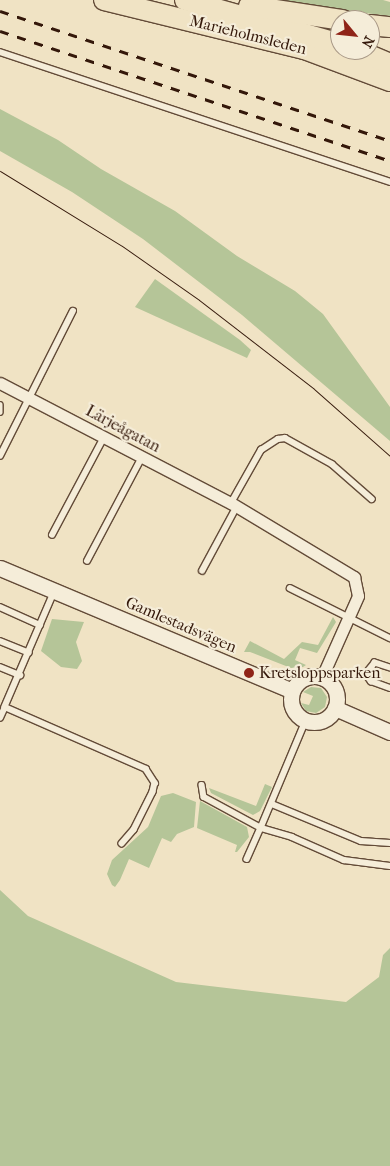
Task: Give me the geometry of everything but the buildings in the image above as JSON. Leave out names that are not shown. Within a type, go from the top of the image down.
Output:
[{"type":"highway","name":"Marieholmsleden","points":[[104,0],[304,48],[390,81]]},
{"type":"highway","name":"Marieholmsleden","points":[[185,0],[330,41]]},
{"type":"highway","points":[[200,0],[330,18]]},
{"type":"street","name":"Lärjeågatan","points":[[0,383],[234,505],[354,577],[358,596],[322,677]]},
{"type":"street","name":"Gamlestadsvägen","points":[[0,568],[292,691]]},
{"type":"street","points":[[322,677],[335,690],[335,708],[322,721],[306,720],[293,709],[292,691],[303,679],[322,677]]},
{"type":"street","points":[[335,708],[390,732]]},
{"type":"lane","points":[[0,52],[390,182]]},
{"type":"lane","points":[[0,456],[73,311]]},
{"type":"lane","points":[[0,405],[0,412]]},
{"type":"lane","points":[[52,535],[104,437]]},
{"type":"lane","points":[[202,571],[261,450],[268,444],[285,438],[332,464],[372,499]]},
{"type":"lane","points":[[87,561],[142,457]]},
{"type":"lane","points":[[290,588],[390,638]]},
{"type":"lane","points":[[0,718],[55,591]]},
{"type":"lane","points":[[0,607],[40,625]]},
{"type":"lane","points":[[0,641],[29,653]]},
{"type":"lane","points":[[390,668],[374,663],[366,674],[371,681],[390,688]]},
{"type":"lane","points":[[0,667],[20,675]]},
{"type":"lane","points":[[5,707],[146,769],[155,783],[153,792],[134,830],[122,844]]},
{"type":"lane","points":[[247,859],[272,804],[306,720]]},
{"type":"lane","points":[[202,785],[204,798],[261,828],[300,840],[344,860],[390,866]]},
{"type":"lane","points":[[272,804],[361,841],[390,843]]},
{"type":"green space","points":[[254,0],[383,0],[390,2],[390,16],[380,15],[380,10],[339,10]]},
{"type":"green space","points":[[0,109],[58,140],[101,169],[175,211],[237,256],[295,291],[323,314],[390,407],[390,441],[242,315],[143,239],[72,192],[0,151]]},
{"type":"green space","points":[[155,279],[240,340],[251,350],[247,358],[135,307]]},
{"type":"green space","points":[[333,617],[336,622],[317,653],[300,648],[295,660],[306,665],[303,667],[291,668],[250,652],[244,652],[250,641],[284,659],[302,642],[318,645]]},
{"type":"green space","points":[[52,619],[84,622],[76,642],[82,661],[77,669],[61,667],[41,651]]},
{"type":"green space","points":[[311,687],[321,688],[327,697],[325,707],[316,713],[306,711],[301,703],[309,705],[313,696],[303,692]]},
{"type":"green space","points":[[265,784],[272,787],[260,811],[253,815],[211,793],[209,788],[256,806]]},
{"type":"green space","points":[[173,793],[196,802],[194,827],[177,834],[171,842],[162,838],[149,868],[129,859],[115,887],[112,885],[107,874],[112,860],[148,827],[161,796]]},
{"type":"green space","points":[[200,801],[247,827],[249,837],[237,852],[235,852],[237,845],[197,828]]},
{"type":"green space","points":[[0,890],[28,916],[176,982],[346,1002],[379,977],[383,955],[390,948],[390,1166],[0,1166]]},
{"type":"tram line","points":[[0,171],[122,246],[199,300],[314,389],[390,456]]},
{"type":"railway","points":[[0,11],[390,141]]},
{"type":"railway","points":[[0,31],[390,161]]},
{"type":"place","name":"Kretsloppsparken","points":[[249,673]]}]
